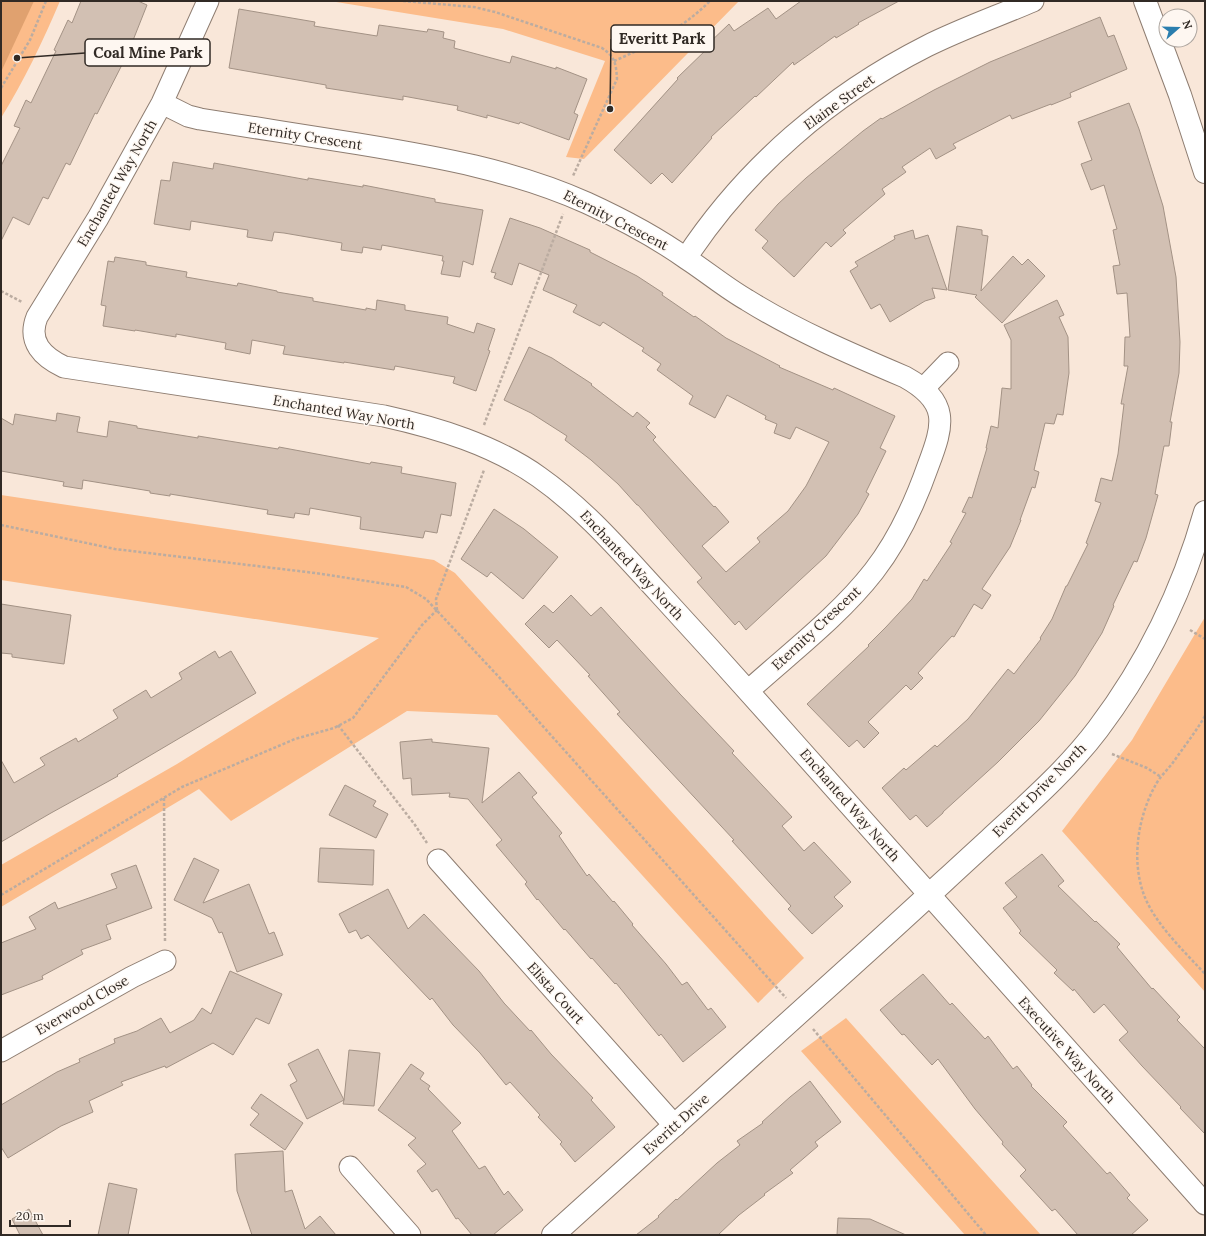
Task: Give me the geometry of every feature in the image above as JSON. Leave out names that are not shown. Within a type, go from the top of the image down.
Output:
[{"type":"street","name":"Enchanted Way North","points":[[208,1],[162,103],[98,218],[37,317],[33,331],[42,352],[53,362],[64,367],[384,416],[413,422],[457,436],[506,457],[538,476],[566,497],[591,520],[748,691],[929,895]]},
{"type":"street","name":"Elaine Street","points":[[686,258],[728,200],[753,173],[774,152],[823,111],[884,70],[927,46],[1033,1]]},
{"type":"street","points":[[1145,1],[1180,95],[1205,172]]},
{"type":"street","name":"Eternity Crescent","points":[[162,103],[188,116],[200,119],[433,156],[512,175],[554,189],[610,214],[657,240],[686,258],[746,300],[772,315],[821,340],[905,378],[923,389],[935,402],[941,421],[940,431],[922,486],[900,532],[874,570],[847,602],[748,691]]},
{"type":"street","points":[[923,389],[948,363]]},
{"type":"street","name":"Everitt Drive North","points":[[799,1013],[1051,782],[1101,724],[1128,685],[1169,611],[1205,512]]},
{"type":"street","name":"Elista Court","points":[[438,860],[675,1126]]},
{"type":"street","name":"Executive Way North","points":[[929,895],[1205,1204]]},
{"type":"street","name":"Everwood Close","points":[[1,1051],[132,977],[165,961]]},
{"type":"street","name":"Everitt Drive","points":[[553,1235],[799,1013]]},
{"type":"street","points":[[350,1167],[410,1235]]},
{"type":"path","points":[[1,88],[30,40],[46,1]]},
{"type":"path","points":[[404,1],[474,7],[495,12],[602,48],[611,54],[616,65],[617,79],[577,165],[572,181]]},
{"type":"path","points":[[614,61],[635,52],[669,33],[692,17],[710,1]]},
{"type":"path","points":[[483,429],[565,209]]},
{"type":"path","points":[[1,291],[26,304]]},
{"type":"path","points":[[437,610],[436,599],[485,468]]},
{"type":"path","points":[[1,525],[115,549],[315,573],[406,587],[426,599],[498,676],[799,1013],[986,1235]]},
{"type":"path","points":[[1,895],[182,787],[295,739],[338,725],[353,718],[422,625],[437,610]]},
{"type":"path","points":[[1190,630],[1205,638]]},
{"type":"path","points":[[1205,716],[1156,784],[1146,805],[1138,845],[1139,877],[1144,894],[1151,908],[1178,946],[1205,974]]},
{"type":"path","points":[[338,725],[417,828],[438,860]]},
{"type":"path","points":[[1112,754],[1147,768],[1161,777]]},
{"type":"path","points":[[164,798],[164,926]]},
{"type":"shaded area","points":[[1,1],[60,1],[33,61],[1,118]]},
{"type":"shaded area","points":[[1,1],[34,1],[1,72]]},
{"type":"shaded area","points":[[330,1],[739,1],[584,159],[566,157],[605,61],[503,29]]},
{"type":"shaded area","points":[[1,495],[434,560],[455,573],[804,958],[758,1003],[497,715],[407,711],[231,821],[199,789],[1,907],[1,865],[177,764],[379,638],[1,580]]},
{"type":"shaded area","points":[[1205,617],[1205,992],[1062,831],[1132,740]]},
{"type":"shaded area","points":[[846,1018],[1041,1235],[965,1235],[801,1051]]},
{"type":"building","points":[[81,1],[138,1],[147,5],[128,53],[97,114],[95,113],[70,165],[66,163],[48,199],[43,197],[29,225],[13,217],[1,241],[1,166],[20,128],[14,126],[26,100],[31,103],[56,51],[54,50],[68,20],[72,23]]},
{"type":"building","points":[[801,1],[899,1],[858,23],[859,24],[836,38],[835,36],[794,65],[793,62],[711,137],[712,138],[672,183],[662,173],[651,184],[614,150],[678,79],[677,78],[709,47],[707,45],[729,24],[734,31],[768,8],[776,19]]},
{"type":"building","points":[[239,9],[315,22],[314,26],[377,36],[379,25],[427,32],[428,29],[444,32],[443,38],[455,41],[454,48],[510,63],[512,56],[556,69],[556,67],[587,79],[574,113],[578,115],[569,140],[520,122],[519,124],[487,115],[487,118],[457,110],[458,106],[403,96],[403,100],[326,88],[326,85],[229,68]]},
{"type":"building","points":[[1100,17],[1108,37],[1114,35],[1127,69],[1070,93],[1071,97],[1051,105],[1012,119],[1010,115],[953,144],[956,148],[936,159],[930,148],[902,167],[906,172],[882,189],[885,194],[843,230],[846,233],[831,247],[826,242],[794,277],[762,248],[768,241],[755,230],[778,204],[806,178],[881,118],[882,119],[934,90],[990,62]]},
{"type":"building","points":[[1129,103],[1139,129],[1163,206],[1176,277],[1180,342],[1179,373],[1170,422],[1172,422],[1169,446],[1164,446],[1155,494],[1158,495],[1146,538],[1137,562],[1134,561],[1113,605],[1114,606],[1102,633],[1075,676],[1039,721],[998,762],[927,827],[916,815],[910,820],[882,788],[904,768],[906,770],[935,745],[937,747],[968,719],[1008,669],[1014,674],[1041,639],[1040,638],[1052,619],[1066,586],[1088,544],[1086,543],[1101,503],[1095,501],[1101,478],[1112,481],[1118,454],[1124,404],[1121,404],[1128,366],[1124,366],[1125,337],[1130,337],[1127,293],[1117,294],[1113,266],[1120,265],[1113,230],[1117,229],[1104,185],[1091,190],[1081,164],[1092,160],[1078,122]]},
{"type":"building","points":[[173,162],[213,169],[214,163],[308,180],[308,178],[363,187],[363,185],[435,199],[435,202],[483,210],[473,265],[463,261],[460,277],[441,274],[444,261],[442,261],[443,256],[382,245],[381,250],[363,247],[362,253],[341,250],[342,243],[284,233],[274,232],[272,241],[247,237],[248,230],[191,221],[190,230],[154,224],[161,180],[170,181]]},
{"type":"building","points":[[510,218],[540,228],[590,250],[590,252],[637,276],[663,293],[662,295],[726,338],[780,366],[779,367],[833,390],[834,388],[895,416],[880,448],[886,451],[866,492],[869,494],[858,514],[826,556],[746,630],[739,621],[735,625],[697,582],[702,578],[618,484],[591,460],[565,440],[567,436],[531,413],[504,400],[529,347],[552,358],[592,384],[591,385],[633,417],[637,412],[650,423],[646,427],[656,437],[653,440],[729,522],[702,546],[726,572],[760,542],[757,538],[788,511],[806,486],[829,442],[796,427],[790,439],[774,433],[777,424],[765,419],[766,416],[727,395],[715,418],[689,404],[693,396],[657,370],[661,364],[642,351],[644,348],[603,322],[600,326],[573,312],[577,305],[543,290],[549,275],[519,263],[512,285],[494,278],[496,273],[491,272]]},
{"type":"building","points":[[957,226],[982,230],[982,235],[988,236],[981,291],[1013,256],[1022,265],[1028,259],[1045,276],[1002,323],[975,297],[977,295],[948,290]]},
{"type":"building","points":[[913,230],[915,239],[928,235],[947,290],[932,288],[935,298],[925,301],[890,322],[880,304],[871,309],[850,271],[858,266],[855,262],[895,239],[894,236]]},
{"type":"building","points":[[115,257],[146,262],[146,265],[187,272],[186,277],[237,286],[238,283],[313,298],[313,301],[366,310],[366,308],[376,310],[377,300],[405,305],[405,310],[448,317],[447,324],[474,333],[477,323],[495,329],[488,350],[490,351],[476,391],[453,383],[455,377],[395,366],[394,370],[283,354],[285,346],[252,340],[250,354],[225,349],[226,343],[176,334],[176,337],[103,326],[106,306],[101,305],[108,261],[114,262]]},
{"type":"building","points":[[1057,300],[1064,315],[1059,317],[1068,337],[1069,373],[1063,415],[1057,414],[1054,424],[1045,423],[1034,470],[1039,472],[1035,488],[1032,487],[1010,547],[982,589],[991,595],[982,609],[974,604],[954,637],[952,636],[918,673],[923,678],[911,690],[906,685],[868,722],[879,733],[864,748],[857,740],[849,747],[807,704],[869,646],[868,645],[912,599],[924,579],[927,581],[952,543],[950,542],[966,513],[962,512],[969,497],[972,498],[987,448],[991,426],[998,428],[1002,388],[1011,389],[1011,340],[1004,325]]},
{"type":"building","points":[[57,413],[80,417],[77,432],[107,437],[109,421],[137,426],[137,428],[198,438],[198,436],[278,449],[279,447],[370,464],[371,462],[402,467],[401,473],[456,483],[451,516],[441,514],[437,533],[425,531],[423,538],[360,529],[361,517],[310,508],[309,515],[295,513],[294,518],[267,514],[268,510],[170,494],[170,496],[150,493],[150,491],[83,480],[82,489],[63,486],[64,482],[1,471],[1,418],[13,425],[15,414],[56,421]]},
{"type":"building","points":[[494,509],[524,529],[558,557],[523,599],[491,572],[487,577],[461,559]]},
{"type":"building","points":[[571,595],[591,616],[601,607],[734,751],[732,753],[792,817],[782,826],[804,851],[814,842],[851,882],[834,897],[843,906],[812,934],[788,909],[791,906],[732,841],[734,840],[617,714],[620,712],[588,676],[590,675],[557,640],[549,648],[525,624],[544,605],[553,613]]},
{"type":"building","points":[[1,604],[71,615],[64,664],[12,657],[12,654],[1,653]]},
{"type":"building","points":[[215,651],[219,658],[231,651],[256,693],[117,775],[118,776],[1,842],[1,760],[14,783],[45,765],[40,758],[76,738],[78,742],[118,718],[113,710],[146,690],[151,698],[182,679],[179,673]]},
{"type":"building","points":[[432,739],[432,742],[489,748],[482,803],[519,772],[537,793],[532,797],[562,833],[559,836],[587,876],[589,874],[613,902],[614,901],[682,985],[687,982],[708,1010],[711,1008],[726,1027],[683,1062],[661,1034],[659,1036],[616,983],[615,984],[592,958],[591,959],[538,899],[537,900],[525,884],[527,882],[496,845],[502,840],[468,799],[449,797],[450,793],[412,795],[411,778],[403,779],[400,742]]},
{"type":"building","points":[[345,785],[376,801],[373,806],[388,814],[376,838],[329,815]]},
{"type":"building","points":[[320,848],[374,850],[373,885],[318,882]]},
{"type":"building","points":[[1042,854],[1064,881],[1058,886],[1120,944],[1117,947],[1152,989],[1153,988],[1180,1017],[1177,1020],[1205,1049],[1205,1134],[1119,1040],[1128,1032],[1104,1004],[1094,1013],[1074,989],[1073,991],[1054,973],[1057,970],[1019,933],[1021,931],[1003,908],[1017,897],[1005,883]]},
{"type":"building","points":[[194,858],[219,870],[203,903],[249,884],[269,934],[274,932],[283,955],[237,972],[222,932],[219,933],[212,918],[174,900]]},
{"type":"building","points":[[136,865],[152,908],[106,925],[111,939],[81,950],[83,954],[42,976],[43,979],[1,995],[1,943],[36,929],[29,917],[55,902],[58,909],[117,888],[111,874]]},
{"type":"building","points":[[388,889],[408,929],[424,914],[479,971],[504,1003],[530,1031],[531,1030],[551,1054],[593,1098],[591,1100],[615,1127],[575,1162],[560,1144],[562,1142],[538,1117],[540,1115],[510,1082],[506,1085],[480,1053],[453,1025],[432,998],[430,1000],[368,935],[361,939],[356,930],[349,933],[339,914]]},
{"type":"building","points":[[230,971],[282,994],[269,1024],[256,1018],[233,1055],[213,1043],[166,1068],[165,1066],[121,1082],[123,1085],[89,1101],[93,1112],[61,1126],[8,1158],[1,1147],[1,1105],[57,1072],[80,1062],[79,1059],[115,1043],[114,1039],[137,1031],[161,1018],[170,1033],[194,1020],[202,1008],[211,1014]]},
{"type":"building","points":[[923,974],[950,1005],[952,1003],[985,1039],[988,1036],[1013,1069],[1017,1066],[1032,1085],[1031,1086],[1067,1122],[1063,1126],[1107,1174],[1110,1172],[1130,1195],[1127,1198],[1148,1220],[1131,1235],[1078,1235],[1055,1209],[1052,1211],[1020,1176],[1026,1170],[1002,1144],[1003,1142],[975,1109],[938,1059],[932,1065],[880,1010]]},
{"type":"building","points":[[318,1049],[344,1100],[307,1119],[290,1085],[297,1081],[288,1064]]},
{"type":"building","points":[[349,1050],[380,1053],[374,1106],[343,1104]]},
{"type":"building","points":[[411,1064],[424,1073],[420,1079],[430,1086],[428,1089],[461,1123],[452,1131],[479,1169],[485,1166],[504,1195],[508,1191],[523,1210],[493,1235],[472,1235],[458,1218],[456,1219],[437,1189],[432,1192],[417,1171],[426,1164],[408,1145],[416,1138],[378,1110]]},
{"type":"building","points":[[810,1081],[841,1122],[815,1142],[818,1146],[790,1170],[793,1173],[764,1194],[765,1195],[739,1215],[718,1235],[636,1235],[659,1217],[658,1216],[676,1199],[677,1200],[717,1163],[740,1145],[737,1141],[763,1123],[762,1122]]},
{"type":"building","points":[[261,1094],[303,1123],[285,1150],[250,1125],[259,1114],[251,1108]]},
{"type":"building","points":[[283,1151],[285,1192],[292,1190],[305,1229],[320,1216],[336,1235],[252,1235],[237,1191],[235,1154]]},
{"type":"building","points":[[109,1183],[137,1189],[128,1235],[98,1235]]},
{"type":"building","points":[[29,1209],[43,1235],[20,1235],[12,1219]]},
{"type":"building","points":[[838,1218],[870,1219],[906,1235],[837,1235]]},
{"type":"place","name":"Coal Mine Park","points":[[17,58]]},
{"type":"place","name":"Everitt Park","points":[[610,109]]}]
